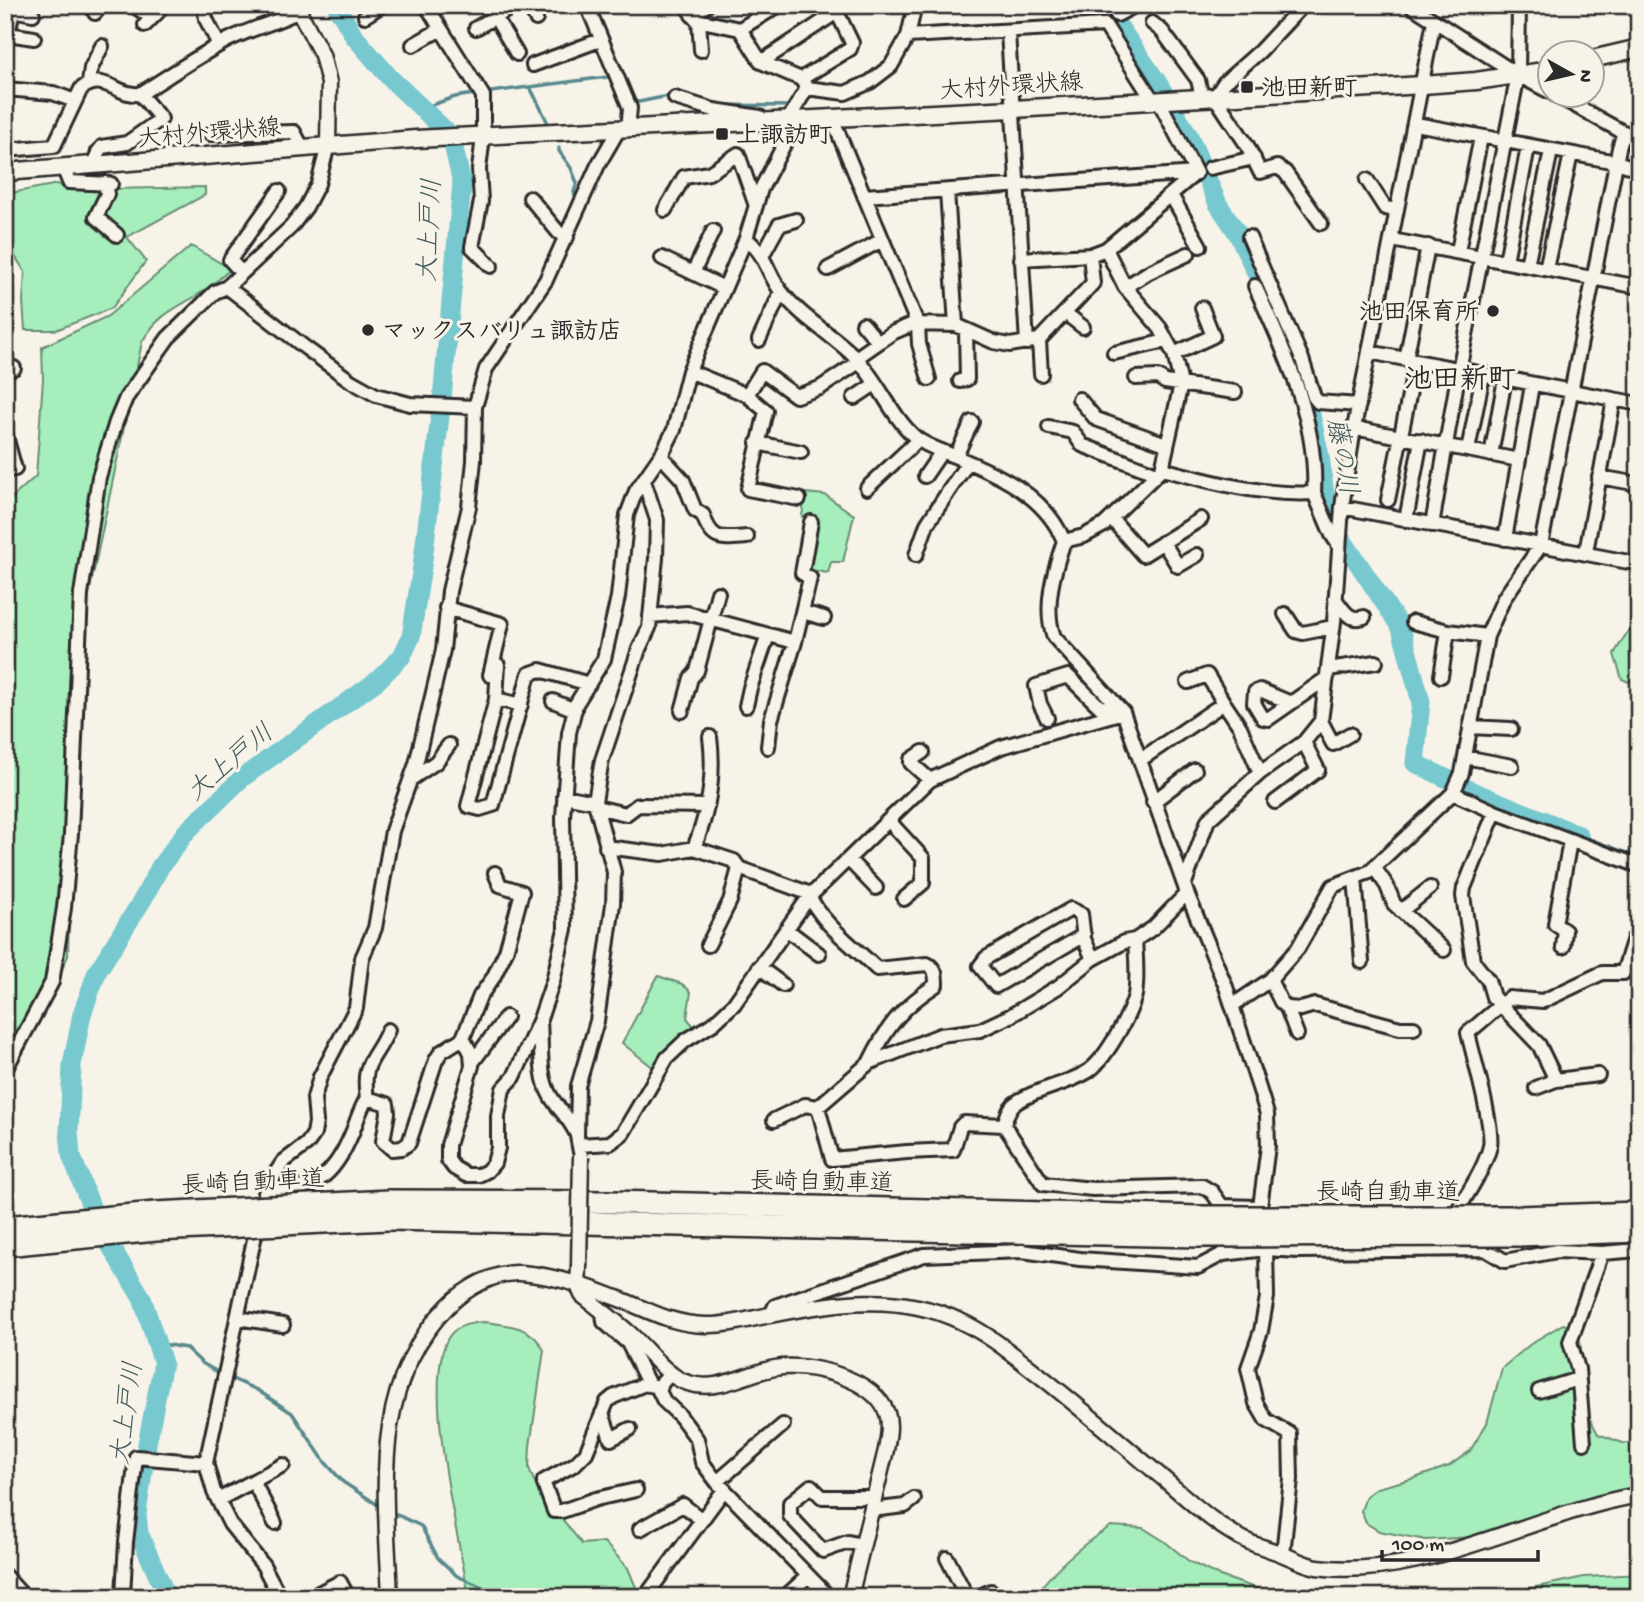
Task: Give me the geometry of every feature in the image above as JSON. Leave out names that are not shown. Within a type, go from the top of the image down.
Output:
[{"type":"highway","name":"長崎自動車道","points":[[5,1245],[389,1210]]},
{"type":"highway","name":"長崎自動車道","points":[[5,1227],[155,1213],[389,1210],[1200,1227],[1518,1226],[1639,1231]]},
{"type":"highway","name":"長崎自動車道","points":[[1518,1226],[1639,1211]]},
{"type":"main road","points":[[1606,56],[1639,48]]},
{"type":"main road","name":"大村外環状線","points":[[5,172],[416,139],[1423,85],[1536,72]]},
{"type":"street","points":[[133,5],[152,18]]},
{"type":"street","points":[[204,5],[206,19],[219,45]]},
{"type":"street","points":[[365,16],[382,5]]},
{"type":"street","points":[[426,5],[483,96],[479,137],[481,201],[472,247],[491,266]]},
{"type":"street","points":[[476,28],[516,5]]},
{"type":"street","points":[[529,5],[536,19]]},
{"type":"street","points":[[280,1597],[263,1565],[230,1524],[218,1500],[206,1463],[265,1193],[283,1162],[307,1144],[314,1134],[314,1098],[320,1077],[356,1008],[362,958],[375,928],[386,855],[411,779],[443,650],[446,608],[469,507],[474,461],[475,407],[486,369],[545,280],[598,165],[623,129],[630,108],[587,5]]},
{"type":"street","points":[[692,14],[707,5]]},
{"type":"street","points":[[740,29],[779,5]]},
{"type":"street","points":[[692,14],[740,29],[761,62],[804,84],[845,93],[870,82],[891,66],[908,36],[915,5]]},
{"type":"street","points":[[1117,15],[1136,5]]},
{"type":"street","points":[[1203,97],[1224,83],[1269,42],[1303,5]]},
{"type":"street","points":[[1410,5],[1536,85]]},
{"type":"street","points":[[1432,525],[1459,370],[1518,75],[1520,5]]},
{"type":"street","points":[[33,14],[13,8],[6,37],[33,38]]},
{"type":"street","points":[[5,150],[54,146],[81,89],[89,83],[100,83],[132,95],[140,94],[219,45],[261,24],[284,19],[297,8],[322,55],[329,83],[328,145],[318,184],[306,207],[291,227],[227,287],[215,292],[168,338],[126,397],[116,422],[99,477],[81,594],[71,834],[64,908],[52,982],[5,1070]]},
{"type":"street","points":[[506,1017],[472,1063],[448,1145],[448,1160],[454,1168],[466,1175],[479,1175],[494,1163],[498,1148],[498,1116],[503,1089],[514,1077],[553,981],[565,929],[564,796],[569,733],[575,710],[604,659],[618,597],[627,515],[636,491],[661,456],[674,430],[689,371],[746,238],[761,189],[788,138],[789,120],[804,84],[850,49],[852,43],[838,9],[761,62]]},
{"type":"street","points":[[692,14],[701,50]]},
{"type":"street","points":[[495,17],[517,54]]},
{"type":"street","points":[[774,1120],[805,1105],[818,1107],[869,1063],[940,1035],[980,1030],[1010,1016],[1058,987],[1093,959],[1124,942],[1135,940],[1153,928],[1186,888],[1208,820],[1260,774],[1304,741],[1321,720],[1333,627],[1342,507],[1354,428],[1416,124],[1434,21]]},
{"type":"street","points":[[1152,23],[1169,32],[1198,80],[1203,97],[1254,158],[1260,172],[1277,167],[1285,172],[1321,223]]},
{"type":"street","points":[[908,36],[1105,26],[1156,99],[1196,173]]},
{"type":"street","points":[[413,45],[441,29]]},
{"type":"street","points":[[1008,32],[1021,259],[1033,341],[1041,374]]},
{"type":"street","points":[[533,65],[600,40]]},
{"type":"street","points":[[89,83],[91,68],[102,46]]},
{"type":"street","points":[[5,89],[53,93],[75,101]]},
{"type":"street","points":[[95,164],[102,147],[127,143],[161,119],[140,94]]},
{"type":"street","points":[[675,98],[714,110],[789,120]]},
{"type":"street","points":[[1580,108],[1639,141]]},
{"type":"street","points":[[832,118],[918,325],[919,344],[929,379]]},
{"type":"street","points":[[1416,124],[1616,162],[1639,169]]},
{"type":"street","points":[[210,134],[294,132],[302,148]]},
{"type":"street","points":[[1233,1005],[1270,980],[1298,948],[1333,886],[1369,872],[1454,792],[1462,773],[1487,636],[1504,598],[1541,545],[1624,132]]},
{"type":"street","points":[[1458,251],[1481,137]]},
{"type":"street","points":[[1506,261],[1528,147]]},
{"type":"street","points":[[1527,265],[1550,151]]},
{"type":"street","points":[[665,210],[684,177],[709,173],[738,154],[756,206]]},
{"type":"street","points":[[1546,269],[1571,154]]},
{"type":"street","points":[[1210,168],[1254,158]]},
{"type":"street","points":[[63,167],[69,182],[108,184],[107,194],[96,217],[117,235]]},
{"type":"street","points":[[864,196],[1196,173]]},
{"type":"street","points":[[1021,259],[1090,255],[1106,249],[1196,173]]},
{"type":"street","points":[[1367,180],[1385,208],[1397,210]]},
{"type":"street","points":[[242,273],[230,260],[259,230],[279,191]]},
{"type":"street","points":[[947,191],[967,379],[960,381]]},
{"type":"street","points":[[1171,195],[1200,246]]},
{"type":"street","points":[[530,198],[559,233],[567,237]]},
{"type":"street","points":[[762,256],[779,225],[796,220]]},
{"type":"street","points":[[693,273],[697,253],[713,231]]},
{"type":"street","points":[[1249,237],[1302,359],[1314,397],[1318,402],[1359,405]]},
{"type":"street","points":[[746,238],[760,249],[781,292],[809,320],[858,360],[902,424],[918,440],[1003,477],[1035,501],[1052,518],[1064,541],[1054,569],[1050,626],[1054,637],[1119,709],[1233,1005],[1266,1114],[1268,1146],[1260,1207],[1266,1249],[1267,1297],[1261,1331],[1248,1368],[1256,1403],[1266,1420],[1290,1434],[1291,1479],[1283,1554]]},
{"type":"street","points":[[828,269],[881,240]]},
{"type":"street","points":[[1392,240],[1639,287]]},
{"type":"street","points":[[1388,500],[1428,246]]},
{"type":"street","points":[[1064,541],[1084,536],[1104,525],[1160,472],[1181,384],[1174,354],[1160,328],[1125,287],[1106,249]]},
{"type":"street","points":[[1125,287],[1149,272],[1188,254]]},
{"type":"street","points":[[747,395],[762,371],[796,396],[820,388],[878,342],[913,324],[961,328],[994,342],[1010,345],[1033,341],[1065,313],[1093,283],[1090,255]]},
{"type":"street","points":[[663,258],[724,288]]},
{"type":"street","points":[[1255,286],[1280,340],[1299,393],[1315,463],[1314,493],[1332,535],[1339,544]]},
{"type":"street","points":[[227,287],[351,381],[376,395],[410,404],[475,407]]},
{"type":"street","points":[[760,340],[781,292]]},
{"type":"street","points":[[1174,354],[1213,336],[1202,309]]},
{"type":"street","points":[[1065,313],[1083,327]]},
{"type":"street","points":[[863,324],[878,342]]},
{"type":"street","points":[[1114,353],[1166,341]]},
{"type":"street","points":[[1369,352],[1639,404]]},
{"type":"street","points":[[689,371],[747,395],[766,411],[748,489],[799,499]]},
{"type":"street","points":[[1468,450],[1483,375]]},
{"type":"street","points":[[1136,378],[1158,377],[1165,382],[1235,392]]},
{"type":"street","points":[[1491,455],[1505,379]]},
{"type":"street","points":[[854,398],[875,384]]},
{"type":"street","points":[[1505,538],[1532,385]]},
{"type":"street","points":[[1079,399],[1096,419],[1166,444]]},
{"type":"street","points":[[1586,552],[1615,399]]},
{"type":"street","points":[[916,555],[927,524],[962,459],[972,422]]},
{"type":"street","points":[[1049,427],[1073,432],[1082,445],[1160,472],[1265,491],[1314,493]]},
{"type":"street","points":[[1354,428],[1519,460]]},
{"type":"street","points":[[5,433],[15,469],[5,471]]},
{"type":"street","points":[[867,488],[918,440]]},
{"type":"street","points":[[1406,520],[1421,440]]},
{"type":"street","points":[[757,443],[801,452]]},
{"type":"street","points":[[925,476],[942,451]]},
{"type":"street","points":[[661,456],[683,480],[695,510],[703,515],[713,535],[719,538],[747,537]]},
{"type":"street","points":[[1599,477],[1639,484]]},
{"type":"street","points":[[644,481],[657,520],[649,628],[639,649],[602,760],[596,804],[614,872],[613,904],[597,1021],[578,1086],[578,1286],[582,1295],[686,1383],[718,1385],[776,1367],[799,1366],[843,1377],[865,1387],[880,1401],[887,1415],[889,1432],[850,1597]]},
{"type":"street","points":[[1342,507],[1639,564]]},
{"type":"street","points":[[1111,517],[1143,555],[1201,519]]},
{"type":"street","points":[[768,747],[771,720],[795,642],[810,578],[802,573],[811,522]]},
{"type":"street","points":[[1163,542],[1178,566],[1197,555]]},
{"type":"street","points":[[682,711],[718,593]]},
{"type":"street","points":[[1335,598],[1349,617],[1356,620],[1364,617]]},
{"type":"street","points":[[446,608],[502,624],[490,662],[498,665],[496,699],[468,806],[480,809],[493,805],[529,674],[540,670],[589,684]]},
{"type":"street","points":[[802,612],[824,618]]},
{"type":"street","points":[[650,616],[687,613],[795,642]]},
{"type":"street","points":[[1285,614],[1296,631],[1303,633],[1333,627]]},
{"type":"street","points":[[1413,622],[1448,631],[1487,636]]},
{"type":"street","points":[[1441,676],[1448,631]]},
{"type":"street","points":[[746,706],[768,635]]},
{"type":"street","points":[[1291,703],[1327,674],[1376,662]]},
{"type":"street","points":[[1188,682],[1207,675],[1240,727],[1260,774]]},
{"type":"street","points":[[1047,718],[1036,686],[1068,676],[1101,708],[1119,709]]},
{"type":"street","points":[[496,699],[521,705]]},
{"type":"street","points":[[553,701],[575,710]]},
{"type":"street","points":[[1140,760],[1224,703]]},
{"type":"street","points":[[579,1146],[610,1143],[623,1133],[667,1058],[685,1041],[714,1023],[734,1004],[809,897],[930,780],[1001,747],[1119,709]]},
{"type":"street","points":[[1321,720],[1333,744],[1350,734]]},
{"type":"street","points":[[1470,727],[1511,729]]},
{"type":"street","points":[[694,848],[704,825],[710,786],[710,737]]},
{"type":"street","points":[[1275,802],[1318,770],[1304,741]]},
{"type":"street","points":[[411,779],[436,762],[449,744]]},
{"type":"street","points":[[923,752],[911,760],[911,764],[930,780]]},
{"type":"street","points":[[1465,757],[1512,766]]},
{"type":"street","points":[[1153,802],[1195,770]]},
{"type":"street","points":[[1454,792],[1495,812],[1639,866]]},
{"type":"street","points":[[564,796],[626,814],[638,805],[707,806]]},
{"type":"street","points":[[1495,812],[1464,888],[1473,961],[1488,980],[1493,997],[1539,1045],[1556,1080]]},
{"type":"street","points":[[889,821],[923,858],[923,883],[904,899]]},
{"type":"street","points":[[1563,947],[1564,931],[1555,924],[1570,841]]},
{"type":"street","points":[[606,847],[662,854],[694,848],[734,861],[738,868],[807,894],[828,922],[877,969],[927,964],[932,966],[936,974],[936,985],[909,1003],[881,1038],[869,1063]]},
{"type":"street","points":[[849,860],[876,888]]},
{"type":"street","points":[[1374,867],[1387,886],[1394,904],[1444,950]]},
{"type":"street","points":[[708,945],[730,901],[738,868]]},
{"type":"street","points":[[367,1098],[387,1104],[383,1140],[392,1149],[402,1148],[409,1143],[436,1060],[441,1052],[463,1038],[480,996],[493,978],[506,951],[522,892],[500,885],[495,873]]},
{"type":"street","points":[[1355,878],[1362,962]]},
{"type":"street","points":[[1401,911],[1430,888]]},
{"type":"street","points":[[1084,936],[996,986],[980,966],[986,958],[1071,909],[1082,914],[1084,936],[1093,959]]},
{"type":"street","points":[[786,929],[819,954]]},
{"type":"street","points":[[1437,1251],[1481,1167],[1491,1141],[1468,1033],[1509,998],[1543,1001],[1602,973],[1623,973],[1634,938],[1639,934]]},
{"type":"street","points":[[1004,1125],[1016,1102],[1078,1077],[1102,1060],[1134,997],[1137,970],[1135,940]]},
{"type":"street","points":[[760,967],[783,985]]},
{"type":"street","points":[[1270,980],[1287,1008],[1297,1034]]},
{"type":"street","points":[[1287,1008],[1301,1009],[1315,1005],[1400,1028],[1414,1028]]},
{"type":"street","points":[[540,1018],[547,1086],[550,1095],[568,1117],[579,1146]]},
{"type":"street","points":[[265,1193],[288,1192],[309,1186],[339,1160],[367,1098],[364,1081],[367,1066],[374,1053],[381,1048],[387,1030]]},
{"type":"street","points":[[463,1038],[471,1053],[472,1063]]},
{"type":"street","points":[[1536,1088],[1556,1080],[1598,1075]]},
{"type":"street","points":[[818,1107],[832,1159],[953,1150],[960,1127],[964,1123],[1004,1125]]},
{"type":"street","points":[[1004,1125],[1043,1184],[1093,1189],[1202,1186],[1212,1192],[1222,1206],[1260,1207]]},
{"type":"street","points":[[771,1315],[775,1306],[924,1255],[1022,1251],[1080,1259],[1198,1267],[1223,1254],[1266,1249],[1486,1249],[1505,1261],[1557,1251],[1602,1253],[1639,1250]]},
{"type":"street","points":[[1584,1443],[1578,1369],[1570,1342],[1602,1253]]},
{"type":"street","points":[[390,1597],[385,1456],[394,1403],[403,1374],[416,1346],[434,1321],[455,1299],[485,1281],[519,1273],[555,1279],[616,1297],[650,1314],[680,1323],[710,1325],[817,1306],[869,1300],[917,1306],[960,1321],[1002,1346],[1045,1379],[1210,1517],[1248,1541],[1314,1567],[1363,1568],[1408,1562],[1588,1506],[1639,1496]]},
{"type":"street","points":[[603,1312],[604,1322],[628,1343],[664,1401],[680,1416],[697,1439],[702,1462],[721,1486],[829,1597]]},
{"type":"street","points":[[237,1318],[283,1325]]},
{"type":"street","points":[[655,1386],[671,1373]]},
{"type":"street","points":[[1539,1391],[1578,1379]]},
{"type":"street","points":[[636,1490],[554,1511],[544,1481],[575,1464],[586,1453],[607,1402],[645,1384],[655,1386]]},
{"type":"street","points":[[602,1413],[611,1439],[630,1429]]},
{"type":"street","points":[[648,1593],[702,1520],[721,1486],[783,1425]]},
{"type":"street","points":[[119,1597],[123,1595],[136,1457],[206,1463]]},
{"type":"street","points":[[218,1500],[283,1465]]},
{"type":"street","points":[[253,1481],[275,1523]]},
{"type":"street","points":[[862,1545],[848,1542],[823,1551],[790,1516],[790,1503],[811,1486],[822,1497],[872,1504],[905,1506],[914,1499]]},
{"type":"street","points":[[640,1529],[683,1505],[702,1520]]},
{"type":"street","points":[[947,1558],[967,1597]]},
{"type":"street","points":[[5,1576],[24,1597]]},
{"type":"street","points":[[785,1597],[808,1576]]},
{"type":"street","points":[[311,1597],[340,1582],[348,1597]]},
{"type":"street","points":[[978,1597],[991,1591],[994,1597]]},
{"type":"green space","points":[[58,184],[65,190],[205,187],[205,195],[127,237],[146,261],[112,308],[56,330],[25,330],[25,272],[13,253],[5,252],[5,194]]},
{"type":"green space","points":[[191,246],[231,269],[205,290],[165,315],[142,342],[74,665],[68,956],[55,984],[27,1019],[5,1039],[5,504],[36,476],[43,379],[42,347],[108,316]]},
{"type":"green space","points":[[805,493],[825,495],[854,515],[843,562],[831,562],[828,573],[806,569],[815,521],[802,517]]},
{"type":"green space","points":[[1639,613],[1639,672],[1629,682],[1622,679],[1614,654]]},
{"type":"green space","points":[[658,976],[682,984],[691,992],[687,1018],[696,1029],[655,1069],[622,1043]]},
{"type":"green space","points":[[484,1322],[526,1331],[544,1350],[529,1468],[536,1486],[582,1544],[604,1542],[628,1568],[640,1597],[469,1597],[444,1462],[439,1386],[442,1356],[450,1335],[461,1327]]},
{"type":"green space","points":[[1563,1324],[1573,1328],[1580,1341],[1589,1417],[1598,1434],[1623,1443],[1639,1444],[1639,1504],[1625,1504],[1473,1537],[1426,1540],[1379,1531],[1366,1523],[1361,1511],[1366,1496],[1377,1488],[1449,1466],[1470,1451],[1487,1423],[1502,1368],[1533,1342]]},
{"type":"green space","points":[[1111,1526],[1143,1528],[1190,1562],[1217,1575],[1282,1597],[1034,1597],[1050,1576],[1069,1558]]},
{"type":"green space","points":[[1639,1574],[1639,1597],[1488,1597],[1584,1577]]},
{"type":"waterway","name":"大上戸川","points":[[167,1597],[139,1533],[137,1514],[163,1363],[142,1298],[99,1227],[71,1155],[69,1131],[72,1065],[82,1014],[97,972],[160,867],[186,832],[242,778],[378,680],[402,656],[411,637],[442,399],[462,183],[451,136],[390,78],[354,36],[336,5]]},
{"type":"waterway","name":"藤の川","points":[[1104,5],[1158,83],[1189,136],[1218,204],[1238,234],[1287,339],[1304,383],[1320,456],[1328,518],[1401,628],[1421,702],[1415,763],[1472,791],[1579,835]]},
{"type":"waterway","points":[[491,92],[607,77]]},
{"type":"waterway","points":[[531,89],[547,121]]},
{"type":"waterway","points":[[423,108],[455,97],[474,94]]},
{"type":"waterway","points":[[631,98],[639,102],[673,95]]},
{"type":"waterway","points":[[720,105],[788,106]]},
{"type":"waterway","points":[[559,148],[577,183],[575,196]]},
{"type":"waterway","points":[[1579,835],[1639,858]]},
{"type":"waterway","points":[[157,1343],[186,1348],[202,1363],[221,1374]]},
{"type":"waterway","points":[[228,1377],[257,1390],[292,1413],[325,1462],[343,1482],[381,1507]]},
{"type":"waterway","points":[[391,1512],[421,1526],[438,1558],[457,1576],[506,1597]]},
{"type":"place","name":"池田新町","points":[[1247,87]]},
{"type":"place","name":"上諏訪町","points":[[722,134]]},
{"type":"place","name":"池田保育所","points":[[1493,311]]},
{"type":"place","name":"マックスバリュ諏訪店","points":[[368,330]]},
{"type":"district","name":"池田新町","points":[[1460,377]]}]
